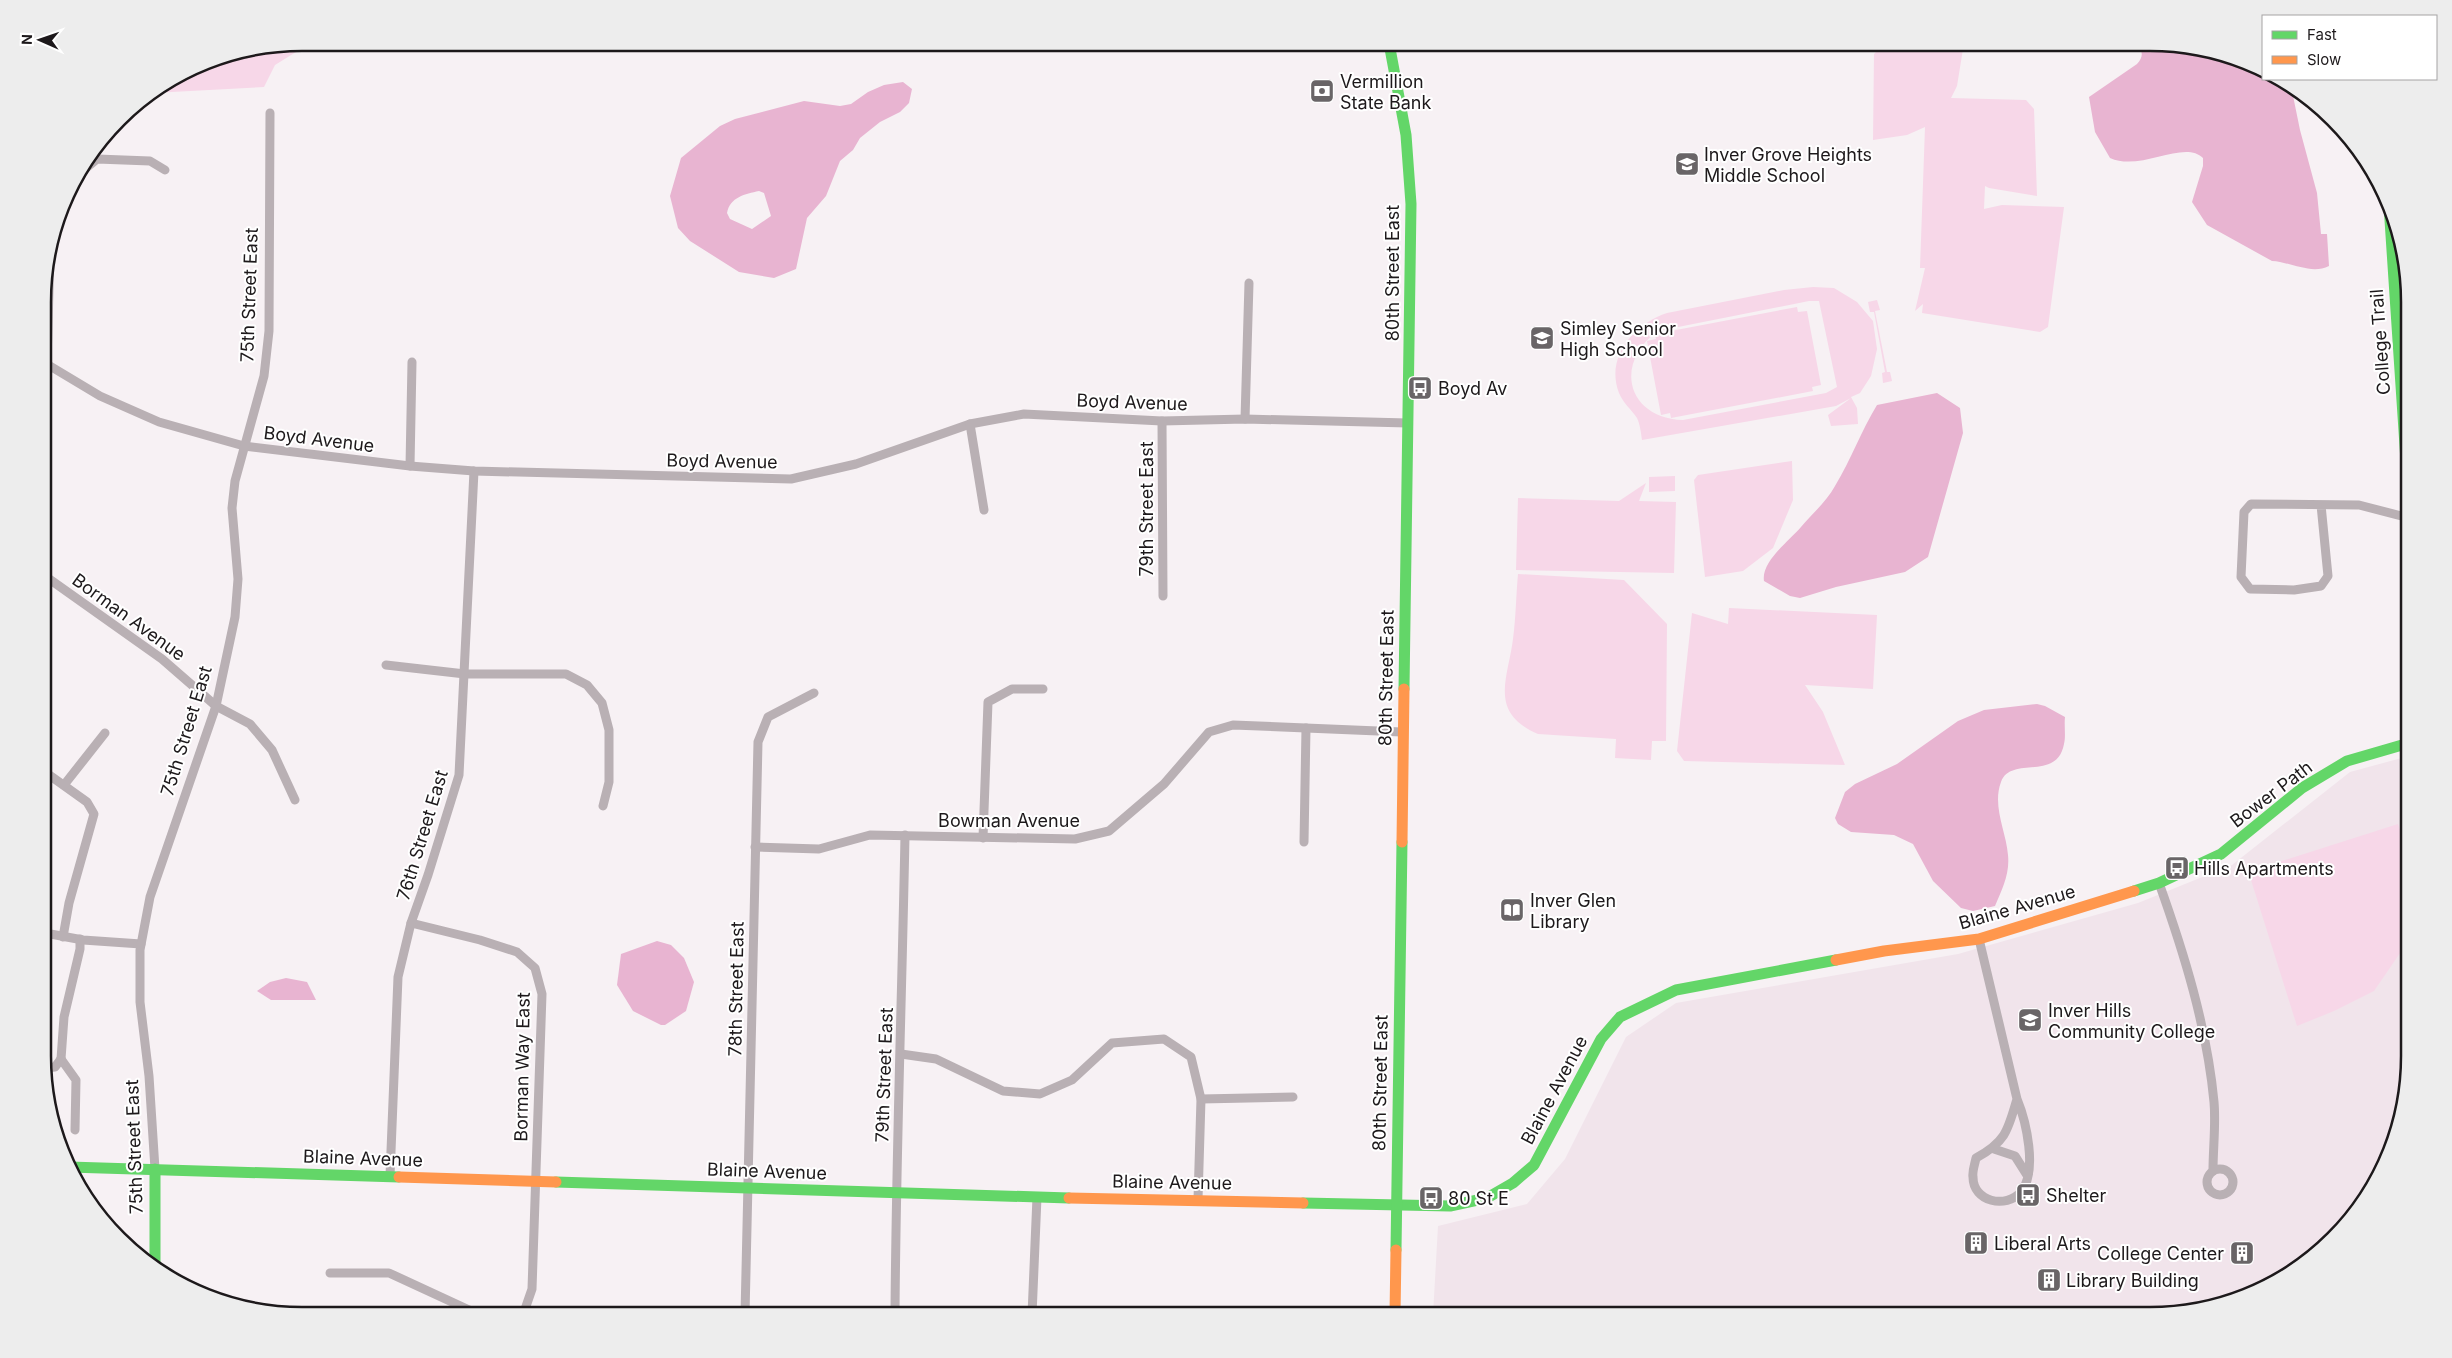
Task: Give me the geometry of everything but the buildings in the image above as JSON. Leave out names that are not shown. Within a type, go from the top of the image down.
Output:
[{"type":"street","name":"80th Street East","points":[[1391,51],[1406,135],[1411,204],[1395,1307]]},
{"type":"street","name":"75th Street East","points":[[155,1259],[155,1169],[150,1076],[140,1002],[141,944],[150,897],[216,706],[235,617],[238,579],[232,508],[234,481],[264,376],[269,332],[270,114]]},
{"type":"street","points":[[96,160],[150,161],[165,170]]},
{"type":"street","name":"College Trail","points":[[2391,235],[2401,357]]},
{"type":"street","points":[[1245,419],[1249,283]]},
{"type":"street","points":[[410,466],[412,362]]},
{"type":"street","name":"Boyd Avenue","points":[[51,366],[100,396],[159,422],[244,446],[410,466],[474,471],[791,479],[856,464],[970,424],[1024,414],[1162,421],[1245,419],[1408,423]]},
{"type":"street","name":"79th Street East","points":[[1162,421],[1163,596]]},
{"type":"street","points":[[970,424],[984,510]]},
{"type":"street","name":"76th Street East","points":[[390,1176],[398,976],[411,923],[459,775],[474,471]]},
{"type":"street","points":[[2321,504],[2328,576],[2321,586],[2294,590],[2250,589],[2241,577],[2244,512],[2252,504],[2321,504],[2359,505],[2401,516]]},
{"type":"street","name":"Borman Avenue","points":[[51,580],[162,659],[216,706],[250,724],[272,750],[295,800]]},
{"type":"street","points":[[386,666],[465,674],[566,674],[587,685],[602,703],[608,730],[609,782],[603,806]]},
{"type":"street","points":[[983,838],[988,702],[1012,689],[1043,689]]},
{"type":"street","name":"78th Street East","points":[[745,1307],[758,742],[768,717],[814,693]]},
{"type":"street","name":"Bowman Avenue","points":[[755,847],[820,849],[870,835],[1075,839],[1109,831],[1164,784],[1210,732],[1233,725],[1402,732]]},
{"type":"street","points":[[1304,842],[1306,728]]},
{"type":"street","points":[[64,786],[105,733]]},
{"type":"street","name":"Bower Path","points":[[2158,883],[2221,854],[2302,788],[2347,761],[2401,745]]},
{"type":"street","points":[[51,776],[87,802],[94,814],[69,902],[63,937]]},
{"type":"street","name":"79th Street East","points":[[895,1307],[905,835]]},
{"type":"street","points":[[2158,883],[2182,948],[2205,1046],[2214,1103],[2213,1171]]},
{"type":"street","name":"Blaine Avenue","points":[[77,1167],[1037,1197],[1198,1199],[1450,1206],[1487,1198],[1513,1183],[1534,1165],[1600,1039],[1620,1018],[1676,990],[1884,951],[1979,939],[2158,883]]},
{"type":"street","name":"Borman Way East","points":[[411,923],[480,940],[515,951],[536,968],[542,994],[537,1182],[532,1288],[526,1307]]},
{"type":"street","points":[[51,934],[80,939],[141,944]]},
{"type":"street","points":[[52,1067],[55,1067],[61,1059],[64,1017],[80,949],[80,939]]},
{"type":"street","points":[[1979,939],[2017,1099],[2026,1122],[2030,1146],[2027,1175],[2022,1191],[2006,1202],[1992,1202],[1980,1194],[1972,1178],[1976,1158],[1994,1149],[2009,1128],[2017,1099]]},
{"type":"street","points":[[901,1054],[936,1059],[1003,1091],[1040,1094],[1072,1080],[1112,1043],[1164,1039],[1191,1057],[1201,1098],[1198,1199]]},
{"type":"street","points":[[61,1059],[76,1080],[75,1130]]},
{"type":"street","points":[[1201,1098],[1293,1097]]},
{"type":"street","points":[[1994,1149],[2015,1156],[2027,1175]]},
{"type":"street","points":[[1032,1307],[1037,1197]]},
{"type":"street","points":[[330,1273],[389,1273],[461,1307]]},
{"type":"shaded area","points":[[296,51],[275,65],[264,87],[166,92],[206,70],[237,60],[270,53]]},
{"type":"shaded area","points":[[1877,51],[1963,51],[1957,86],[1951,98],[2026,100],[2034,109],[2037,196],[1985,186],[1984,209],[2002,205],[2064,207],[2048,327],[2040,332],[1922,313],[1923,304],[1915,311],[1925,268],[1920,268],[1925,127],[1907,135],[1873,140],[1874,54]]},
{"type":"shaded area","points":[[2141,51],[2182,53],[2215,60],[2261,77],[2262,80],[2266,80],[2293,97],[2317,193],[2321,234],[2327,234],[2329,266],[2308,269],[2272,261],[2207,225],[2192,202],[2203,166],[2203,158],[2195,153],[2173,153],[2135,161],[2122,161],[2110,158],[2095,132],[2089,97],[2137,64],[2142,53]]},
{"type":"shaded area","points":[[903,82],[912,89],[909,103],[900,112],[880,122],[860,138],[853,150],[840,161],[826,196],[807,218],[796,269],[774,278],[739,272],[690,241],[678,228],[670,196],[681,158],[720,126],[735,119],[804,101],[840,106],[851,104],[868,92],[884,85]],"holes":[[[759,191],[764,193],[771,216],[752,229],[730,219],[727,213],[731,203],[744,195]]]},
{"type":"shaded area","points":[[1813,287],[1834,288],[1857,302],[1873,321],[1877,349],[1871,376],[1860,393],[1851,397],[1857,408],[1858,424],[1831,426],[1828,415],[1851,398],[1836,406],[1642,440],[1637,418],[1621,397],[1616,380],[1616,367],[1619,355],[1625,344],[1634,334],[1655,318],[1667,313],[1784,290]],"holes":[[[1809,301],[1819,301],[1837,387],[1826,393],[1683,420],[1664,417],[1649,410],[1639,399],[1633,387],[1631,373],[1635,358],[1644,344],[1658,331]]]},
{"type":"shaded area","points":[[1877,300],[1880,310],[1875,311],[1887,372],[1890,372],[1892,381],[1883,383],[1882,373],[1885,372],[1874,312],[1870,312],[1868,302]]},
{"type":"shaded area","points":[[1797,307],[1798,312],[1807,311],[1821,385],[1812,387],[1813,391],[1671,418],[1670,413],[1661,415],[1647,341],[1656,339],[1655,334]]},
{"type":"shaded area","points":[[1937,393],[1960,408],[1963,433],[1928,557],[1905,572],[1836,587],[1800,598],[1790,596],[1764,581],[1764,574],[1771,560],[1832,492],[1877,405]]},
{"type":"shaded area","points":[[1792,461],[1793,500],[1773,548],[1743,571],[1705,577],[1694,480],[1698,475]]},
{"type":"shaded area","points":[[1675,476],[1675,491],[1649,492],[1649,477]]},
{"type":"shaded area","points":[[1646,483],[1639,501],[1676,502],[1674,573],[1516,570],[1518,498],[1619,501]]},
{"type":"shaded area","points":[[1518,574],[1624,580],[1667,624],[1666,741],[1652,741],[1651,760],[1615,758],[1616,739],[1538,734],[1522,725],[1512,716],[1507,705],[1505,693],[1514,631]]},
{"type":"shaded area","points":[[1729,608],[1877,615],[1873,689],[1805,685],[1823,712],[1845,765],[1684,761],[1677,751],[1692,613],[1728,624]]},
{"type":"shaded area","points":[[2037,704],[2045,706],[2065,717],[2064,744],[2060,755],[2053,762],[2044,766],[2014,770],[2006,774],[2001,782],[1998,800],[2007,846],[2008,869],[1995,906],[1973,911],[1961,908],[1933,881],[1913,844],[1894,835],[1851,832],[1838,824],[1835,818],[1845,792],[1855,784],[1897,764],[1958,721],[1984,710]]},
{"type":"shaded area","name":"Inver Hills Community College","points":[[2401,758],[2401,1056],[2399,1088],[2392,1121],[2382,1152],[2367,1181],[2349,1209],[2303,1255],[2275,1273],[2246,1288],[2215,1298],[2182,1305],[2150,1307],[1433,1307],[1438,1226],[1527,1204],[1565,1159],[1626,1037],[1676,1003],[1958,954],[2138,903],[2232,865],[2350,772]]},
{"type":"shaded area","points":[[2398,824],[2401,833],[2401,952],[2374,991],[2334,1011],[2297,1026],[2251,880],[2257,869]]},
{"type":"shaded area","points":[[657,941],[671,945],[684,958],[694,982],[686,1011],[665,1025],[661,1025],[633,1011],[617,985],[621,954]]},
{"type":"shaded area","points":[[286,978],[307,982],[316,1000],[271,1000],[257,991],[270,982]]},
{"type":"traffic: fast","points":[[1390,51],[1406,135],[1411,204],[1404,689]]},
{"type":"traffic: fast","points":[[2391,234],[2401,386]]},
{"type":"traffic: fast","points":[[2134,891],[2159,883],[2221,854],[2302,788],[2347,761],[2401,745]]},
{"type":"traffic: fast","points":[[1396,1250],[1402,842]]},
{"type":"traffic: fast","points":[[1303,1203],[1450,1206],[1487,1198],[1513,1183],[1534,1165],[1601,1039],[1620,1017],[1676,990],[1836,960]]},
{"type":"traffic: fast","points":[[77,1167],[399,1177]]},
{"type":"traffic: fast","points":[[155,1169],[155,1259]]},
{"type":"traffic: fast","points":[[556,1182],[1069,1198]]},
{"type":"traffic: slow","points":[[1402,842],[1404,689]]},
{"type":"traffic: slow","points":[[1836,960],[1884,951],[1979,939],[2134,891]]},
{"type":"traffic: slow","points":[[399,1177],[556,1182]]},
{"type":"traffic: slow","points":[[1069,1198],[1303,1203]]},
{"type":"traffic: slow","points":[[1395,1307],[1396,1250]]},
{"type":"place","name":"Vermillion State Bank","points":[[1322,91]]},
{"type":"place","name":"Inver Grove Heights Middle School","points":[[1687,164]]},
{"type":"place","name":"Simley Senior High School","points":[[1542,338]]},
{"type":"place","name":"Boyd Av","points":[[1420,388]]},
{"type":"place","name":"Hills Apartments","points":[[2177,868]]},
{"type":"place","name":"Inver Glen Library","points":[[1512,910]]},
{"type":"place","name":"Inver Hills Community College","points":[[2030,1020]]},
{"type":"place","name":"Shelter","points":[[2028,1195]]},
{"type":"place","name":"80 St E","points":[[1431,1198]]},
{"type":"place","name":"Liberal Arts","points":[[1976,1243]]},
{"type":"place","name":"College Center","points":[[2242,1253]]},
{"type":"place","name":"Library Building","points":[[2049,1280]]}]
